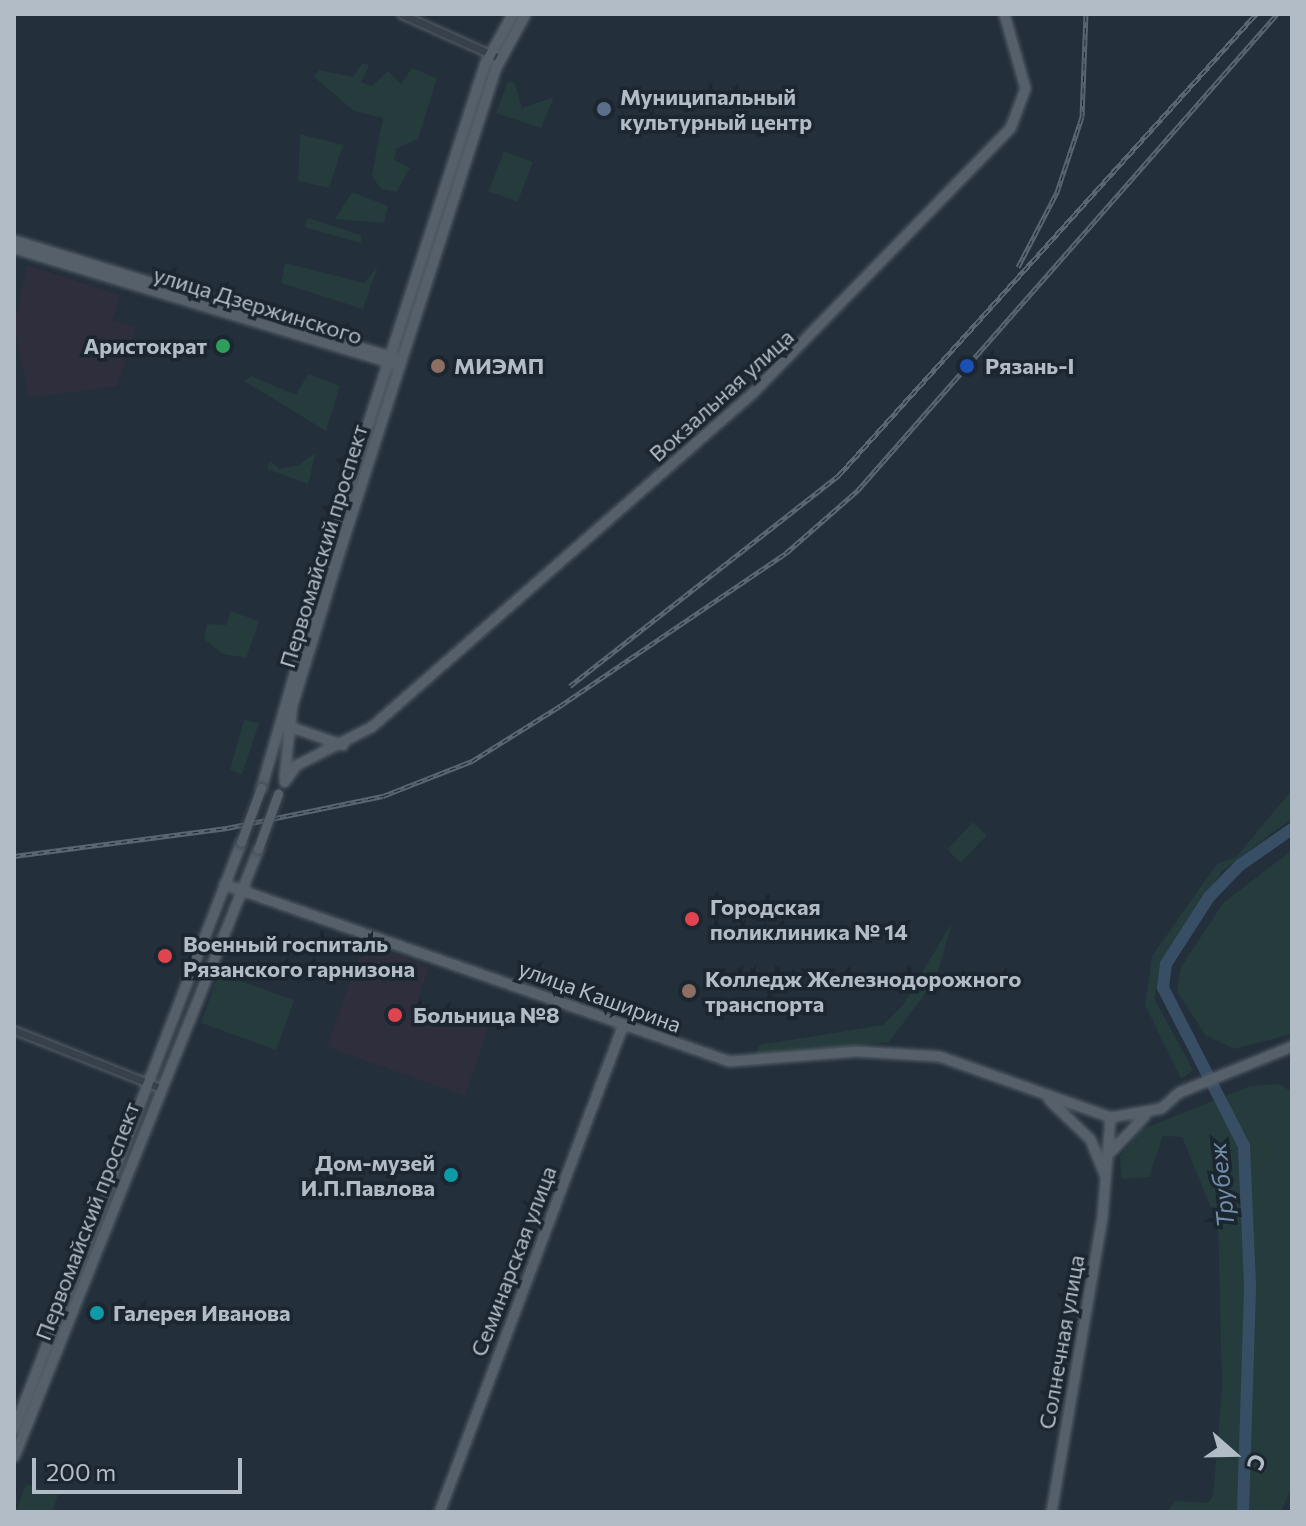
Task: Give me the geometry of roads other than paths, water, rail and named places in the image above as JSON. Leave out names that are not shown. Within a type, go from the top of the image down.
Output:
[{"type":"main road","name":"Первомайский проспект","points":[[14,1428],[261,788],[489,54],[512,14]]},
{"type":"main road","name":"Первомайский проспект","points":[[395,361],[499,58],[525,14]]},
{"type":"main road","name":"Вокзальная улица","points":[[284,782],[315,756],[343,745],[752,393],[1010,128],[1025,88],[1004,14]]},
{"type":"main road","name":"улица Дзержинского","points":[[14,240],[111,275]]},
{"type":"main road","name":"улица Дзержинского","points":[[14,248],[395,361]]},
{"type":"main road","name":"Первомайский проспект","points":[[14,1456],[158,1087],[284,782],[288,745],[283,724]]},
{"type":"main road","points":[[283,724],[343,745]]},
{"type":"main road","points":[[288,745],[315,756],[320,738]]},
{"type":"main road","name":"улица Каширина","points":[[224,884],[738,1062],[856,1051],[939,1056],[1110,1117]]},
{"type":"main road","name":"Семинарская улица","points":[[439,1512],[623,1024]]},
{"type":"main road","points":[[1107,1164],[1122,1131],[1161,1108],[1179,1092],[1292,1046]]},
{"type":"main road","points":[[1040,1093],[1090,1139],[1106,1179]]},
{"type":"main road","points":[[1110,1117],[1161,1108]]},
{"type":"main road","name":"Солнечная улица","points":[[1051,1512],[1106,1179],[1110,1117]]},
{"type":"street","points":[[401,14],[499,58]]},
{"type":"street","points":[[14,1030],[146,1083]]},
{"type":"street","name":"Первомайский проспект","points":[[146,1083],[158,1087]]},
{"type":"waterway","name":"Трубеж","points":[[1243,1512],[1250,1285],[1244,1146],[1163,988],[1166,964],[1209,897],[1240,865],[1292,829]]},
{"type":"railway","points":[[1018,267],[1057,192],[1082,117],[1086,14]]},
{"type":"railway","points":[[570,686],[839,475],[1256,14]]},
{"type":"railway","points":[[14,856],[227,828],[383,796],[472,761],[560,706],[786,553],[858,490],[1277,14]]},
{"type":"place","name":"Муниципальный культурный центр","points":[[604,109]]},
{"type":"place","name":"Аристократ","points":[[223,346]]},
{"type":"place","name":"МИЭМП","points":[[438,366]]},
{"type":"place","name":"Рязань-I","points":[[967,366]]},
{"type":"place","name":"Городская поликлиника № 14","points":[[692,919]]},
{"type":"place","name":"Военный госпиталь Рязанского гарнизона","points":[[165,956]]},
{"type":"place","name":"Колледж Железнодорожного транспорта","points":[[689,991]]},
{"type":"place","name":"Больница №8","points":[[395,1015]]},
{"type":"place","name":"Дом-музей И.П.Павлова","points":[[451,1175]]},
{"type":"place","name":"Галерея Иванова","points":[[97,1313]]}]
